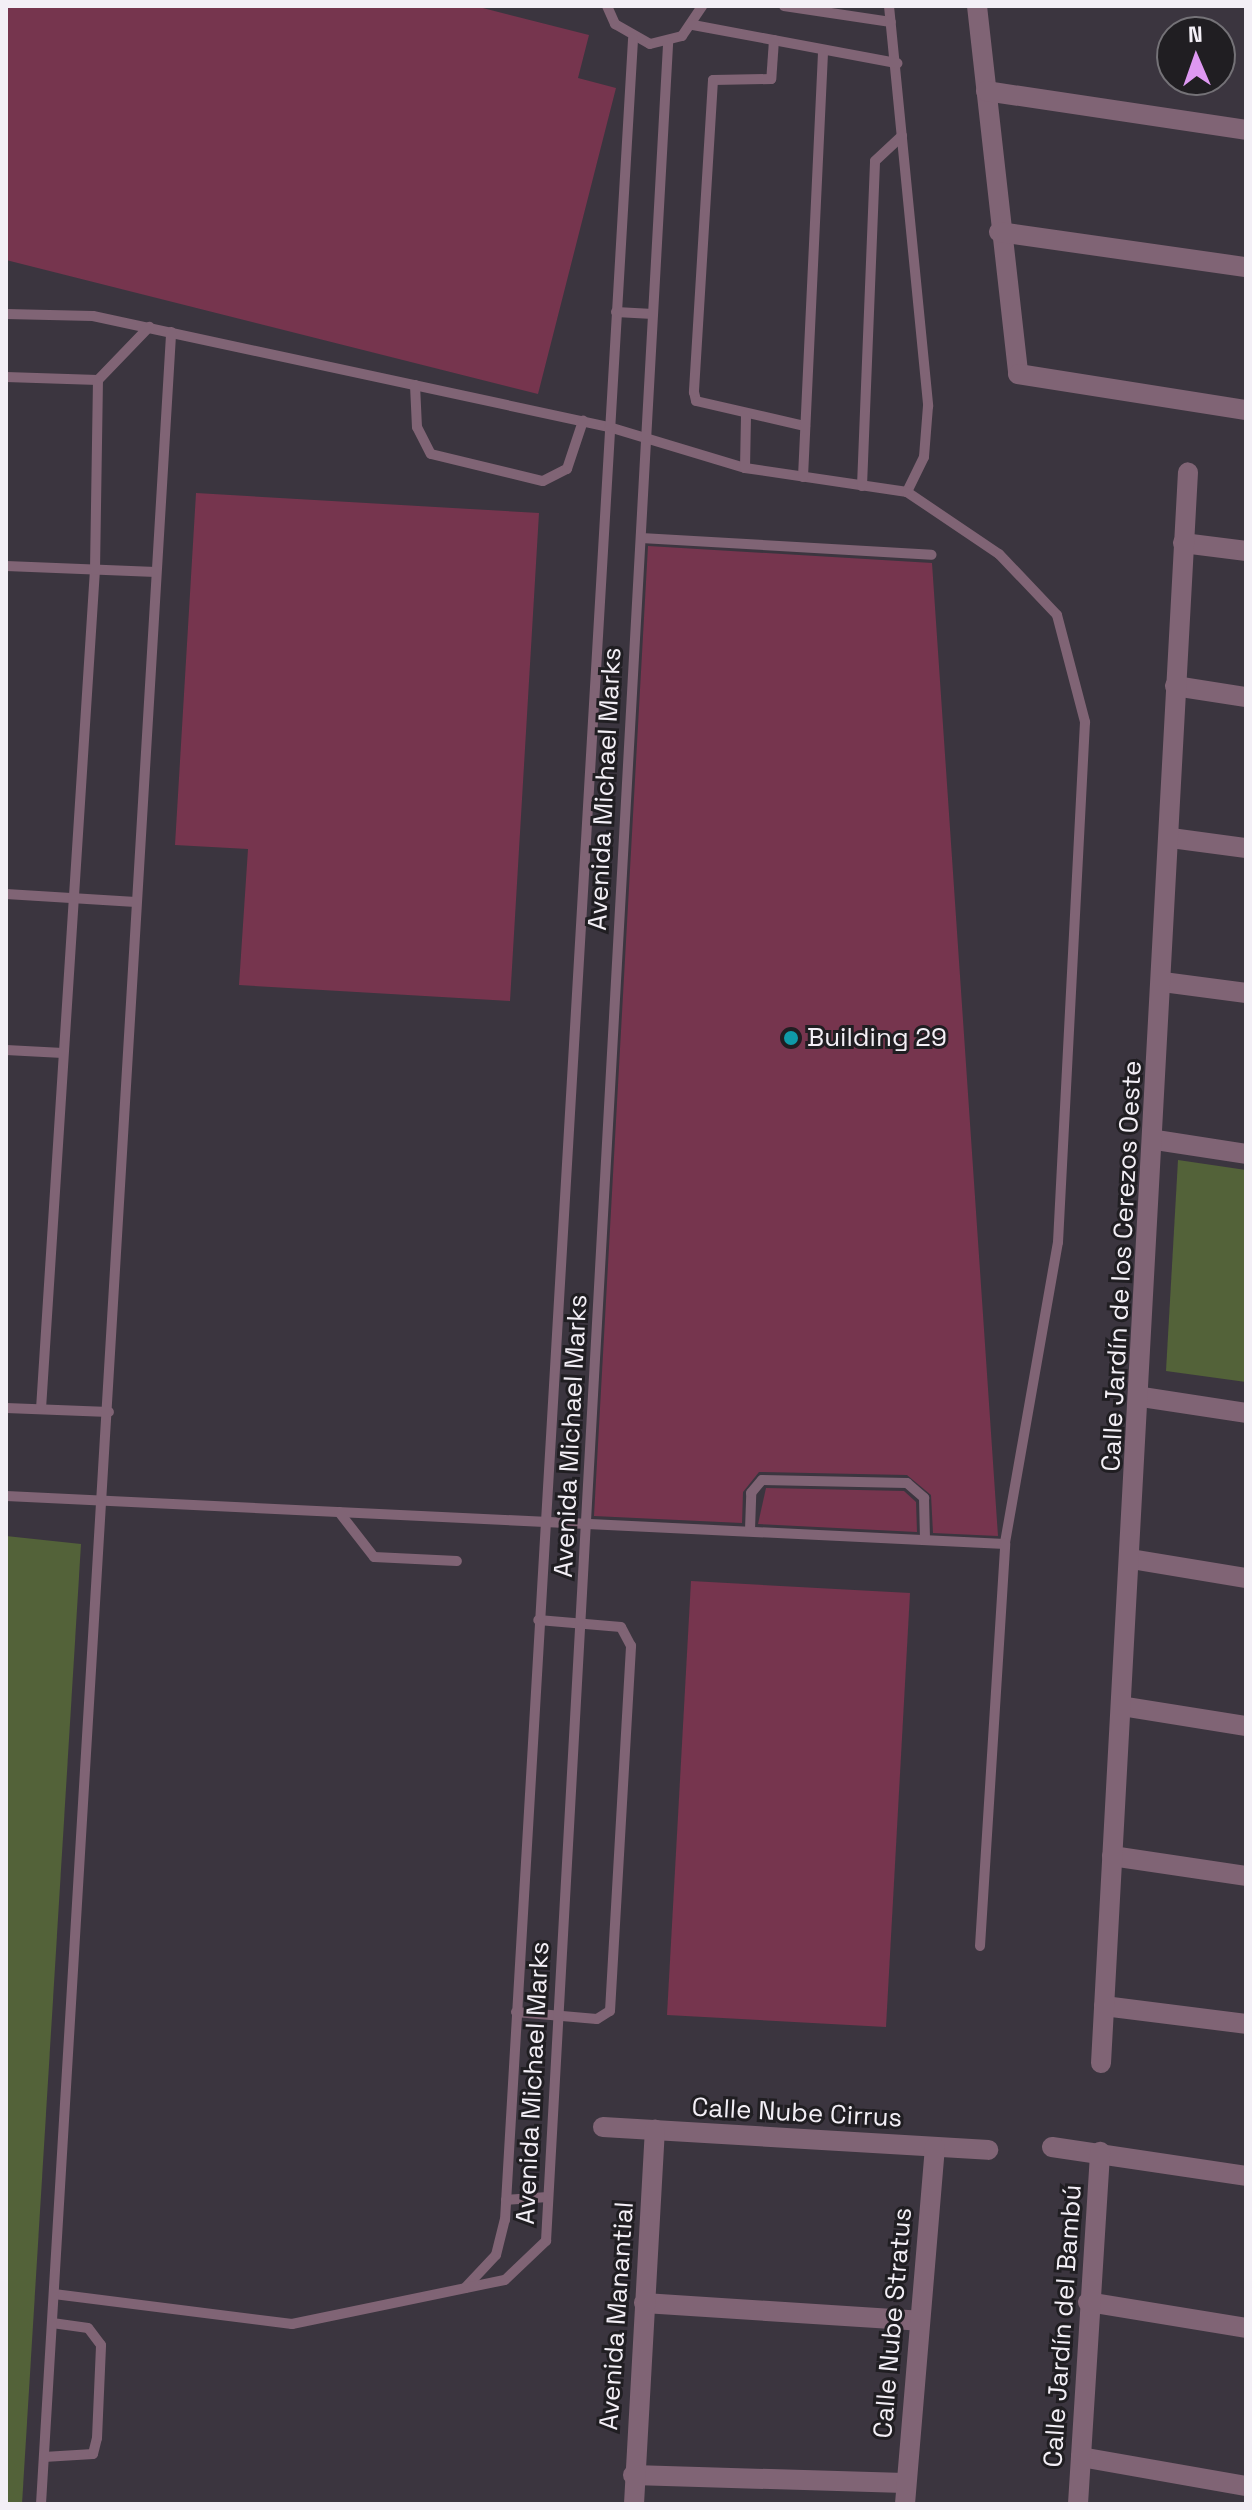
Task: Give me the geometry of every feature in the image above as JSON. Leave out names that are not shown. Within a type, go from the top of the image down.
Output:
[{"type":"street","points":[[977,6],[999,232],[1018,374],[1246,410]]},
{"type":"street","points":[[986,91],[1246,130]]},
{"type":"street","points":[[999,232],[1246,267]]},
{"type":"street","name":"Calle Jardín de los Cerezos Oeste","points":[[1101,2063],[1142,1397],[1188,472]]},
{"type":"street","points":[[1183,543],[1246,551]]},
{"type":"street","points":[[1175,686],[1246,697]]},
{"type":"street","points":[[1171,838],[1246,848]]},
{"type":"street","points":[[1163,982],[1246,993]]},
{"type":"street","points":[[1156,1140],[1246,1154]]},
{"type":"street","points":[[1142,1397],[1246,1413]]},
{"type":"street","points":[[1131,1559],[1246,1578]]},
{"type":"street","points":[[1121,1706],[1246,1726]]},
{"type":"street","points":[[1112,1856],[1246,1876]]},
{"type":"street","points":[[1104,2006],[1246,2024]]},
{"type":"street","name":"Calle Nube Cirrus","points":[[603,2127],[988,2150]]},
{"type":"street","name":"Avenida Manantial","points":[[634,2504],[633,2475],[655,2130]]},
{"type":"street","name":"Calle Nube Stratus","points":[[905,2494],[935,2147]]},
{"type":"street","points":[[1052,2147],[1246,2176]]},
{"type":"street","name":"Calle Jardín del Bambú","points":[[1078,2504],[1088,2302],[1100,2152]]},
{"type":"street","points":[[1088,2302],[1246,2328]]},
{"type":"street","points":[[644,2303],[919,2321]]},
{"type":"street","points":[[1081,2457],[1246,2486]]},
{"type":"street","points":[[633,2475],[905,2494]]},
{"type":"lane","points":[[607,6],[633,39],[668,42],[693,25],[702,6]]},
{"type":"lane","points":[[784,6],[891,22]]},
{"type":"lane","points":[[889,6],[897,63],[928,406],[924,457],[907,492]]},
{"type":"lane","points":[[693,25],[897,63]]},
{"type":"lane","name":"Avenida Michael Marks","points":[[464,2289],[496,2255],[506,2200],[633,39]]},
{"type":"lane","points":[[774,40],[771,79],[713,80],[694,392],[696,401],[746,415],[805,426]]},
{"type":"lane","name":"Avenida Michael Marks","points":[[464,2289],[526,2267],[546,2241],[583,1620],[668,42]]},
{"type":"lane","points":[[803,477],[823,50]]},
{"type":"lane","points":[[862,486],[875,161],[902,136]]},
{"type":"lane","points":[[616,312],[653,314]]},
{"type":"lane","points":[[6,314],[93,316],[149,327],[609,427],[647,443],[745,468],[907,492],[999,554],[1057,615],[1085,722],[1058,1242],[1005,1544],[980,1946]]},
{"type":"lane","points":[[41,1409],[95,570],[98,380],[149,327]]},
{"type":"lane","points":[[41,2504],[105,1505],[136,902],[171,332]]},
{"type":"lane","points":[[6,377],[98,380]]},
{"type":"lane","points":[[415,385],[417,427],[431,454],[543,481],[567,469],[583,421]]},
{"type":"lane","points":[[745,468],[746,415]]},
{"type":"lane","points":[[641,538],[932,555]]},
{"type":"lane","points":[[6,566],[156,572]]},
{"type":"lane","points":[[6,894],[136,902]]},
{"type":"lane","points":[[6,1050],[63,1053]]},
{"type":"lane","points":[[6,1408],[109,1412]]},
{"type":"lane","points":[[750,1530],[751,1493],[762,1480],[907,1483],[924,1498],[925,1539]]},
{"type":"lane","points":[[6,1496],[105,1505],[544,1518],[1005,1544]]},
{"type":"lane","points":[[339,1512],[374,1557],[457,1561]]},
{"type":"lane","points":[[516,2012],[597,2019],[610,2011],[631,1646],[621,1627],[583,1620],[538,1620]]},
{"type":"lane","points":[[506,2200],[548,2197]]},
{"type":"lane","points":[[54,2294],[292,2324],[464,2289]]},
{"type":"lane","points":[[44,2457],[93,2454],[97,2438],[101,2345],[88,2328],[52,2323]]},
{"type":"green space","points":[[1178,1160],[1246,1170],[1246,1382],[1166,1371]]},
{"type":"green space","points":[[6,1536],[81,1544],[22,2504],[6,2504]]},
{"type":"building","points":[[6,6],[475,6],[589,35],[578,78],[616,88],[538,394],[6,260]]},
{"type":"building","points":[[196,493],[539,513],[510,1001],[239,985],[248,849],[175,845]]},
{"type":"building","name":"Building 29","points":[[648,546],[932,563],[998,1536],[933,1533],[931,1495],[907,1475],[759,1472],[743,1492],[742,1523],[594,1516]]},
{"type":"building","points":[[766,1488],[904,1491],[916,1502],[917,1532],[758,1524]]},
{"type":"building","points":[[691,1581],[910,1593],[886,2027],[667,2015]]},
{"type":"place","name":"Building 29","points":[[791,1038]]}]
